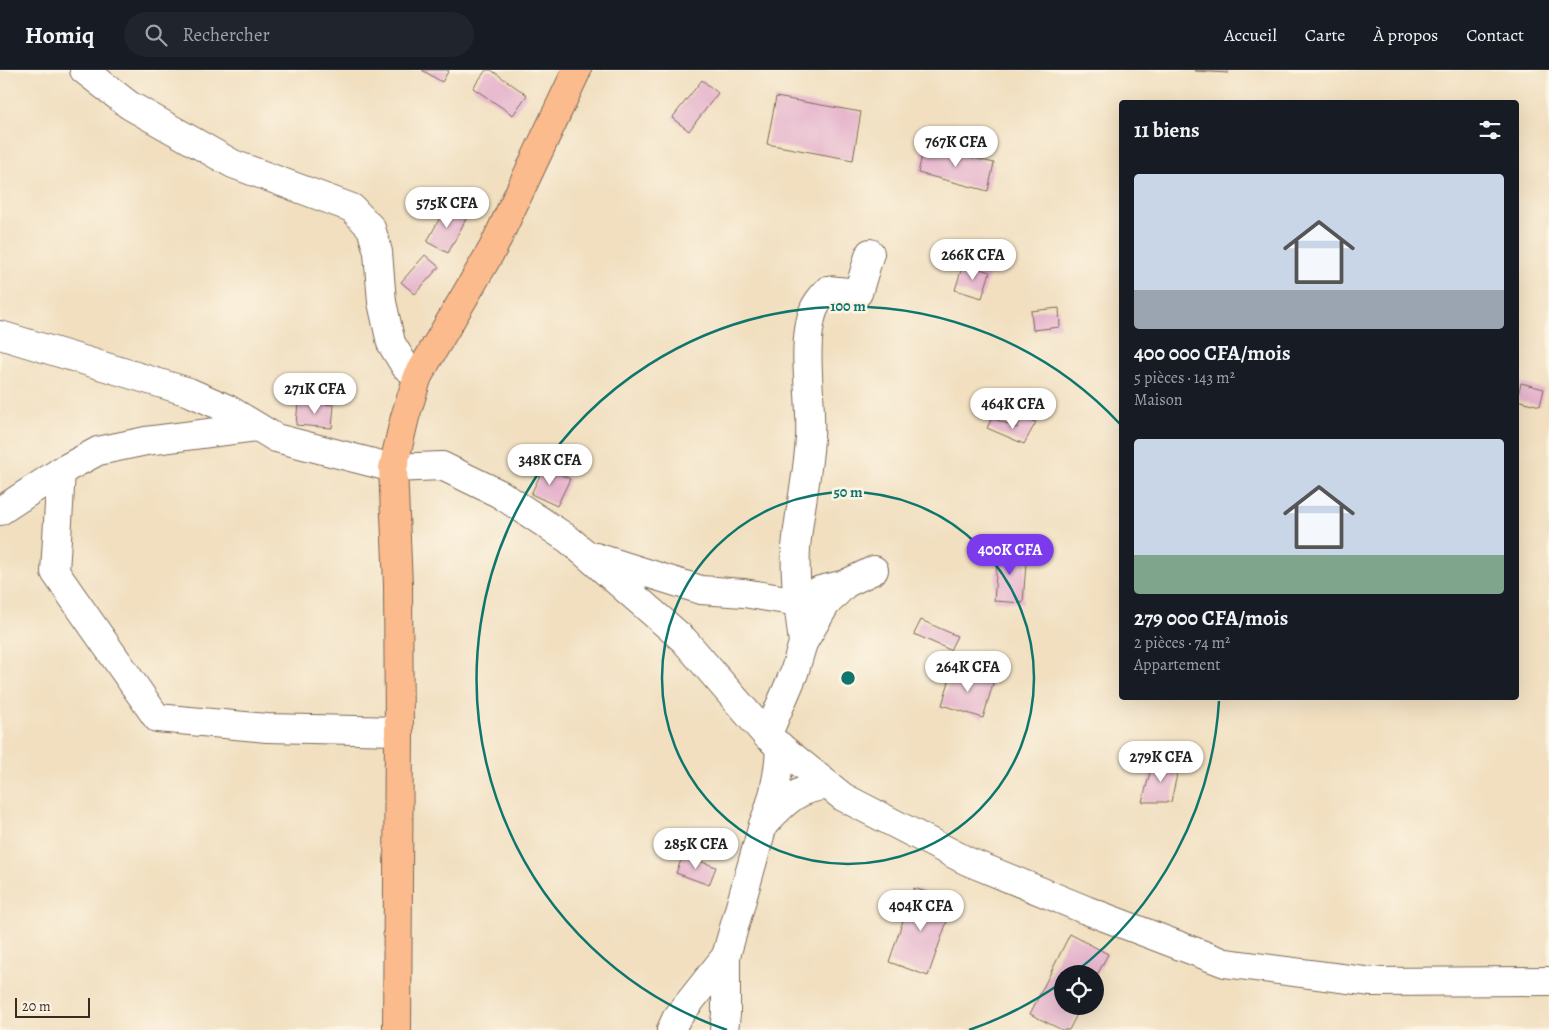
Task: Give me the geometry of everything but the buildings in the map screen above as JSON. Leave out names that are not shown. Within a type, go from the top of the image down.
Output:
[{"type":"main road","points":[[397,1030],[398,585],[393,468],[405,416],[418,376],[494,248],[577,70]]},
{"type":"street","points":[[84,70],[129,105],[233,164],[352,208],[371,228],[378,252],[382,302],[391,343],[406,366],[418,376]]},
{"type":"street","points":[[803,644],[796,561],[810,438],[811,401],[808,331],[814,305],[828,290],[858,293],[870,253]]},
{"type":"street","points":[[0,335],[189,392],[228,408],[276,438],[393,468],[442,466],[500,494],[568,539],[684,640],[774,741],[843,797],[967,861],[1086,910],[1225,963],[1372,982],[1549,981]]},
{"type":"street","points":[[0,511],[61,471],[98,451],[146,441],[256,427]]},
{"type":"street","points":[[61,471],[55,572],[157,718],[267,728],[399,731]]},
{"type":"street","points":[[587,555],[701,590],[744,593],[798,602],[820,590],[845,584],[874,570]]},
{"type":"street","points":[[744,593],[772,586],[796,561]]},
{"type":"street","points":[[724,1030],[726,1014],[726,956],[763,825],[772,805],[779,771],[774,741],[803,644],[826,604],[845,584]]},
{"type":"street","points":[[763,825],[795,794],[812,787],[828,785]]},
{"type":"street","points":[[671,1030],[676,1019],[726,956]]}]
